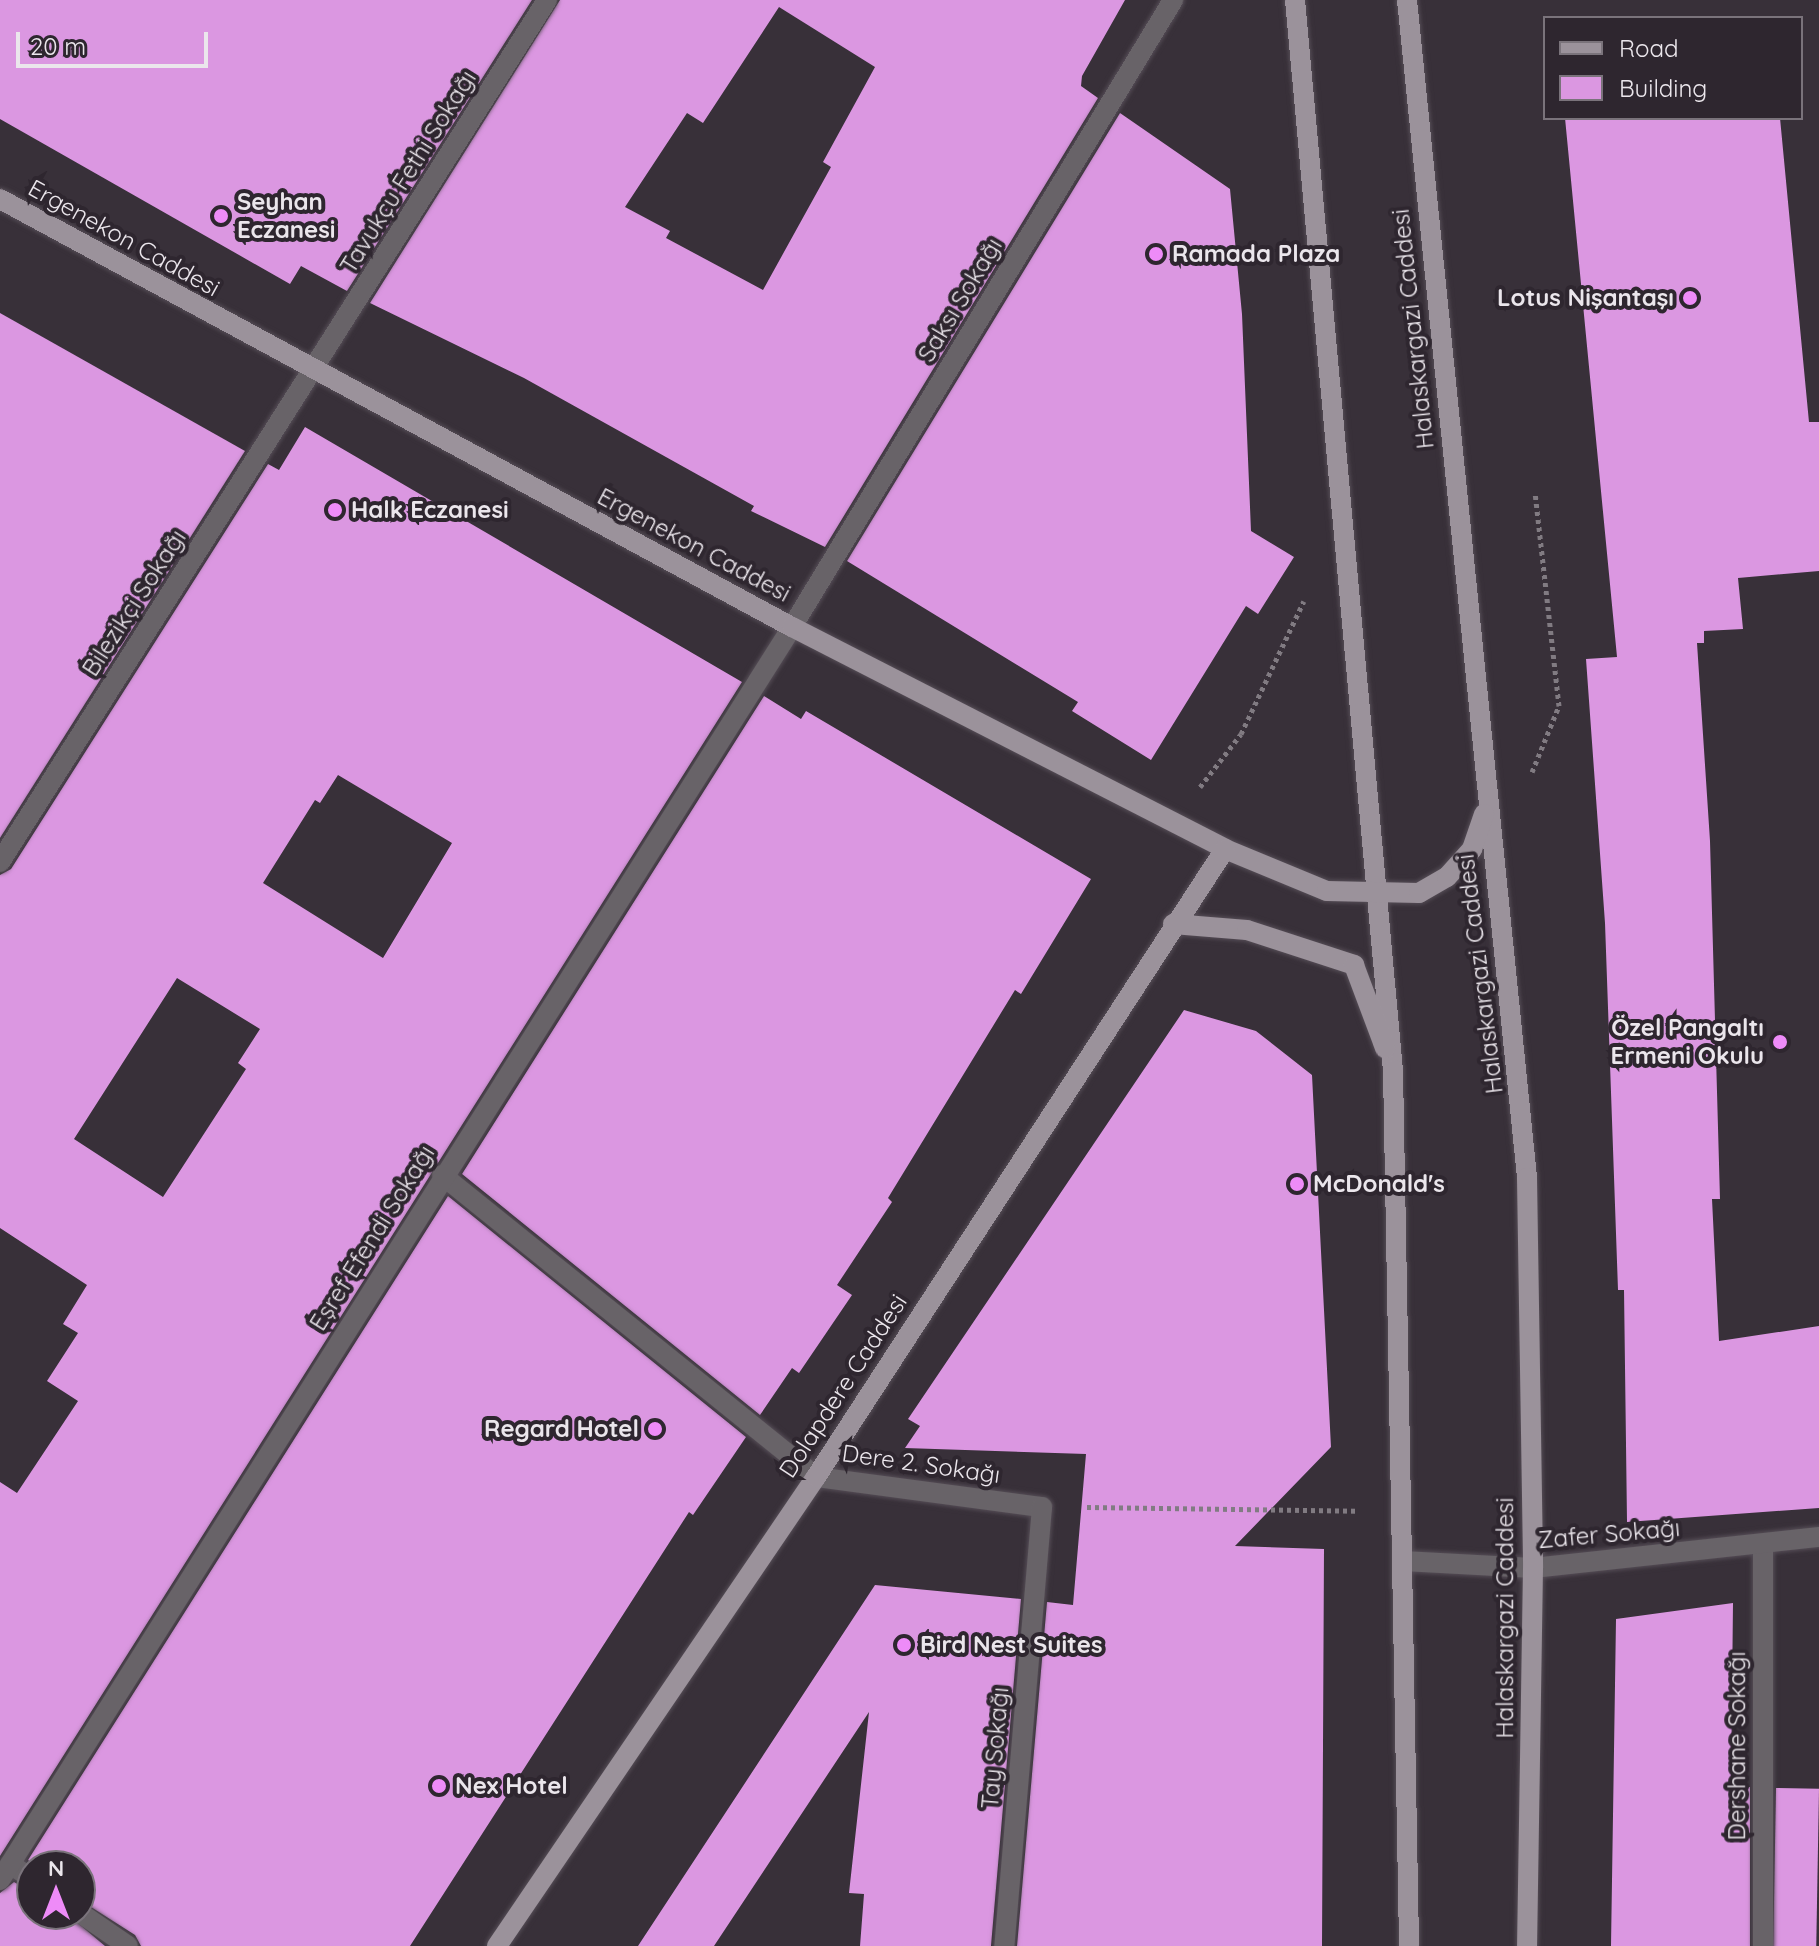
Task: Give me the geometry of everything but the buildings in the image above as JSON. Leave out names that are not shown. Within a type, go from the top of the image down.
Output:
[{"type":"main road","points":[[1295,0],[1380,893],[1393,1070],[1409,1946]]},
{"type":"main road","name":"Halaskargazi Caddesi","points":[[1407,0],[1486,810],[1517,1048],[1527,1178],[1533,1568],[1527,1946]]},
{"type":"main road","name":"Ergenekon Caddesi","points":[[0,199],[312,372],[792,627],[1175,819],[1225,849],[1327,891],[1419,893],[1447,877],[1472,849],[1486,810]]},
{"type":"main road","name":"Dolapdere Caddesi","points":[[497,1946],[816,1477],[1173,924],[1225,849]]},
{"type":"main road","points":[[1173,924],[1247,930],[1354,965],[1393,1070]]},
{"type":"street","name":"Tavukçu Fethi Sokağı","points":[[312,372],[547,0]]},
{"type":"street","name":"Saksı Sokağı","points":[[792,627],[1173,0]]},
{"type":"street","name":"Bilezikçi Sokağı","points":[[0,862],[312,372]]},
{"type":"street","name":"Eşref Efendi Sokağı","points":[[5,1872],[442,1175],[792,627]]},
{"type":"street","name":"Dere 2. Sokağı","points":[[442,1175],[816,1477],[1042,1507]]},
{"type":"street","name":"Tay Sokağı","points":[[1004,1946],[1042,1507]]},
{"type":"street","name":"Zafer Sokağı","points":[[1403,1561],[1533,1568],[1819,1537]]},
{"type":"street","name":"Dershane Sokağı","points":[[1763,1545],[1763,1946]]},
{"type":"street","points":[[96,1924],[128,1946]]},
{"type":"path","points":[[1535,492],[1559,706]]},
{"type":"path","points":[[1175,819],[1241,734],[1306,598]]},
{"type":"path","points":[[1042,1507],[1403,1512]]},
{"type":"place","name":"Seyhan Eczanesi","points":[[221,216]]},
{"type":"place","name":"Ramada Plaza","points":[[1156,254]]},
{"type":"place","name":"Lotus Nişantaşı","points":[[1690,298]]},
{"type":"place","name":"Halk Eczanesi","points":[[335,510]]},
{"type":"place","name":"Özel Pangaltı Ermeni Okulu","points":[[1780,1042]]},
{"type":"place","name":"McDonald's","points":[[1297,1184]]},
{"type":"place","name":"Regard Hotel","points":[[655,1429]]},
{"type":"place","name":"Bird Nest Suites","points":[[904,1645]]},
{"type":"place","name":"Nex Hotel","points":[[439,1786]]}]
